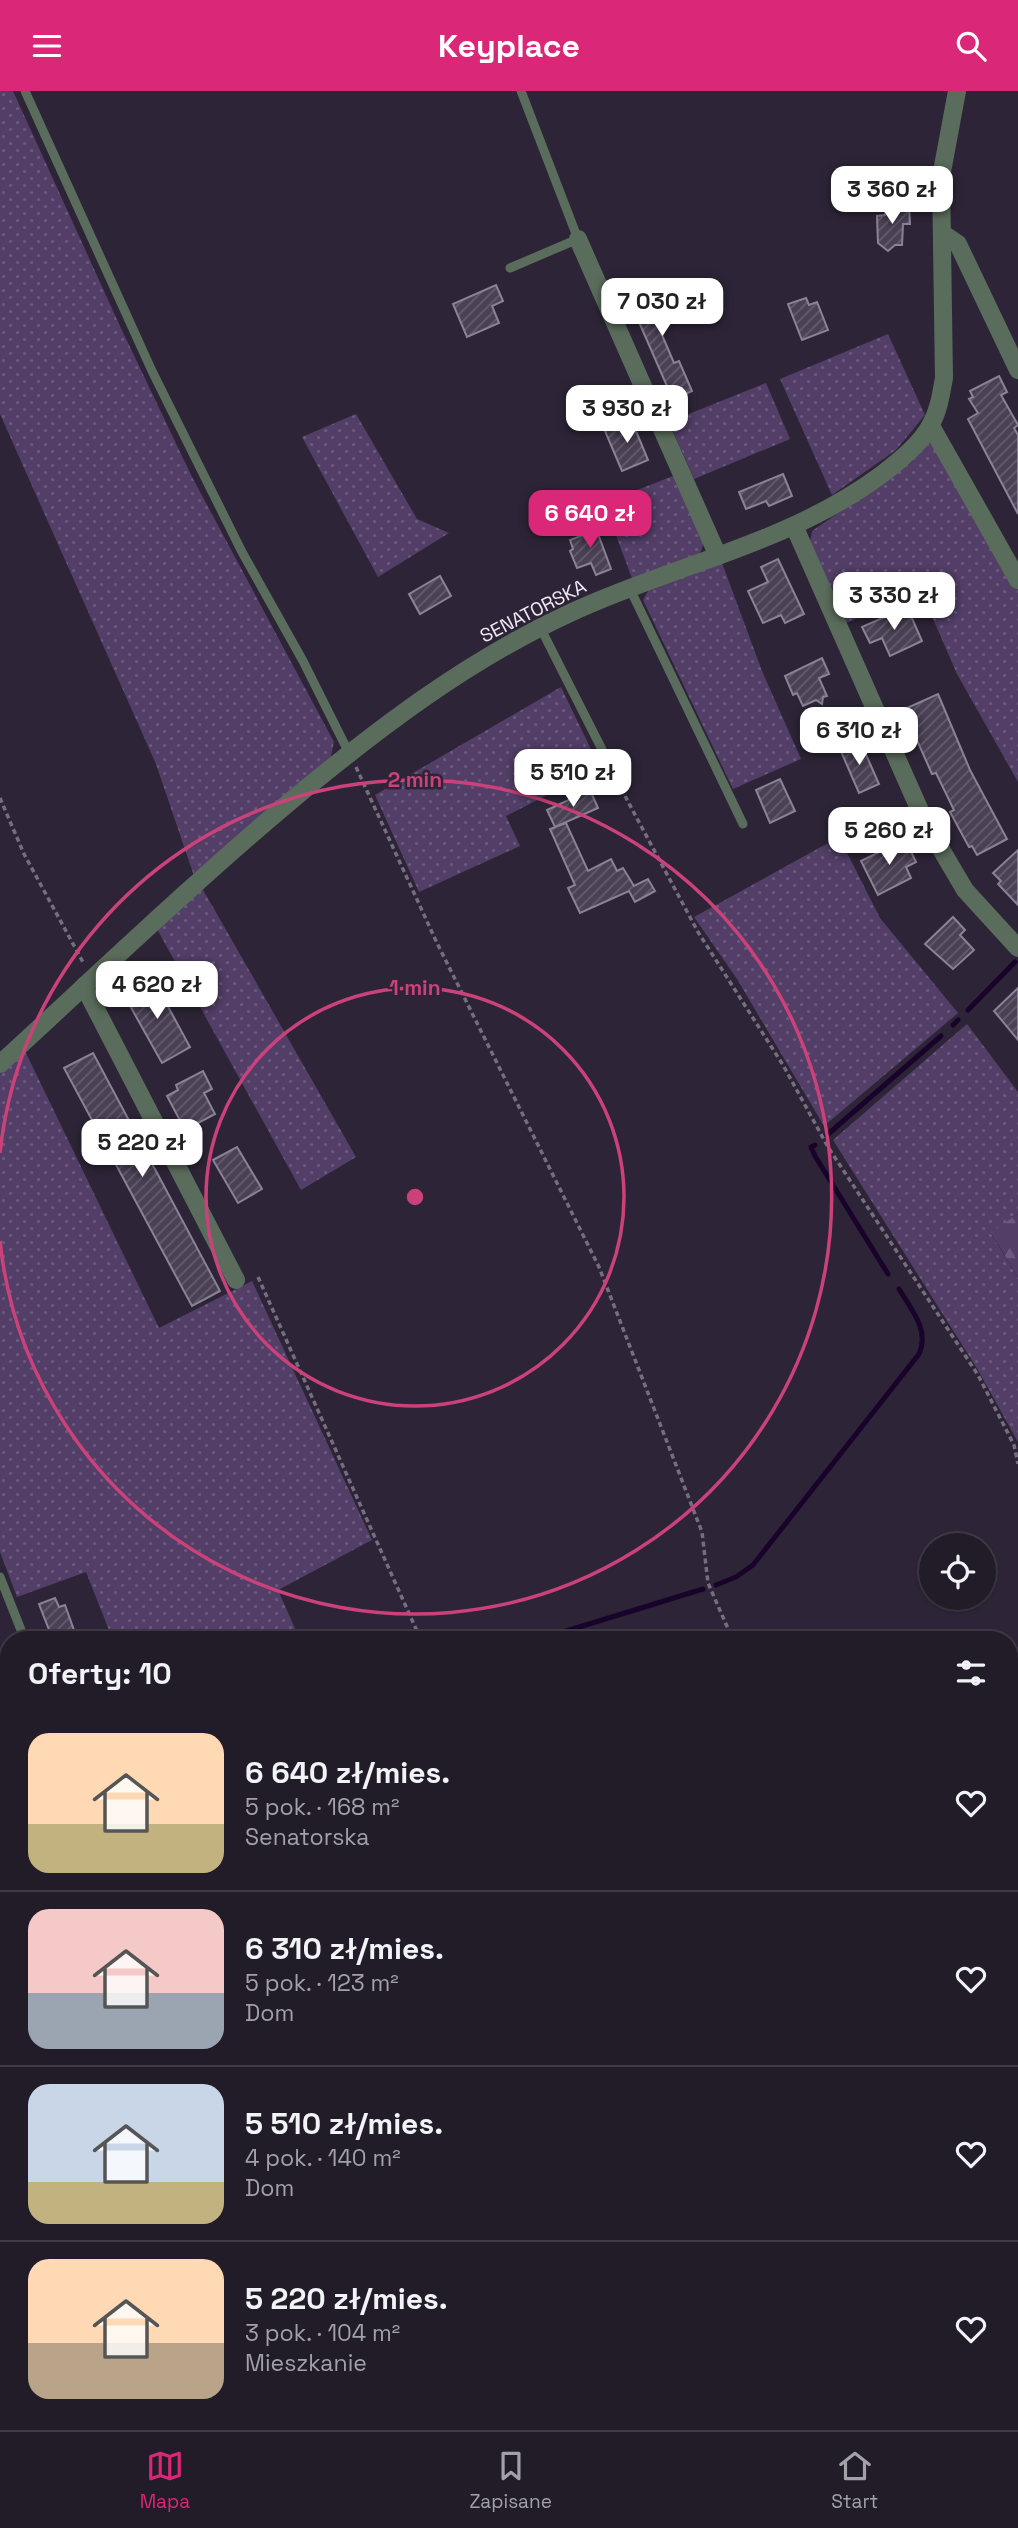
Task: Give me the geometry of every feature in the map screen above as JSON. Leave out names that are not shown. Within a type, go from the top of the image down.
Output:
[{"type":"street","name":"SENATORSKA","points":[[0,1064],[228,853],[349,753],[428,693],[540,627],[630,589],[794,528],[841,503],[895,464],[930,426],[939,406],[944,378],[941,177],[957,91]]},
{"type":"street","points":[[942,233],[958,244],[1018,370]]},
{"type":"street","points":[[578,239],[718,556]]},
{"type":"street","points":[[930,426],[1018,580]]},
{"type":"street","points":[[794,528],[925,822],[965,890],[1018,948]]},
{"type":"street","points":[[88,983],[236,1280]]},
{"type":"lane","points":[[26,91],[152,371],[242,552],[303,661],[349,753]]},
{"type":"lane","points":[[510,268],[578,239],[520,91]]},
{"type":"lane","points":[[630,589],[743,824]]},
{"type":"lane","points":[[540,627],[620,785]]},
{"type":"lane","points":[[0,1577],[21,1631]]},
{"type":"path","points":[[349,753],[437,943],[599,1267],[702,1532],[708,1583],[729,1631]]},
{"type":"path","points":[[620,785],[698,932],[783,1065],[828,1146],[978,1375],[1014,1445],[1018,1464]]},
{"type":"path","points":[[0,798],[24,855],[88,983]]},
{"type":"path","points":[[258,1277],[417,1631]]},
{"type":"green space","points":[[0,91],[13,91],[191,475],[334,742],[330,761],[194,876],[156,764],[0,414]]},
{"type":"green space","points":[[888,334],[925,415],[896,450],[832,495],[780,379]]},
{"type":"green space","points":[[766,383],[790,439],[694,479],[669,422]]},
{"type":"green space","points":[[356,414],[417,519],[449,533],[378,577],[302,437]]},
{"type":"green space","points":[[932,438],[1018,587],[1018,782],[957,674],[921,591],[844,624],[810,542],[812,531],[911,463]]},
{"type":"green space","points":[[673,476],[704,543],[699,556],[633,581],[604,503]]},
{"type":"green space","points":[[722,563],[762,671],[801,759],[733,789],[643,600],[649,589]]},
{"type":"green space","points":[[561,687],[600,768],[506,816],[520,846],[419,892],[375,795]]},
{"type":"green space","points":[[839,837],[880,918],[958,1013],[824,1126],[737,979],[694,917]]},
{"type":"green space","points":[[202,888],[356,1157],[301,1190],[157,929]]},
{"type":"green space","points":[[967,1024],[1018,1092],[1018,1214],[991,1233],[1018,1278],[1018,1442],[978,1370],[833,1140]]},
{"type":"green space","points":[[25,1051],[159,1328],[252,1281],[372,1540],[278,1590],[296,1631],[109,1631],[86,1572],[17,1597],[0,1552],[0,1074]]},
{"type":"green space","points":[[1018,1214],[1018,1278],[991,1232]]},
{"type":"building","points":[[909,206],[910,224],[903,224],[902,245],[895,245],[888,251],[878,243],[877,216],[885,215],[885,207]]},
{"type":"building","points":[[496,285],[503,301],[492,306],[499,323],[467,337],[453,304]]},
{"type":"building","points":[[658,286],[674,291],[682,310],[656,321],[674,363],[679,361],[692,391],[673,400],[632,306],[653,298],[650,290]]},
{"type":"building","points":[[806,298],[809,305],[817,302],[828,330],[802,340],[788,304]]},
{"type":"building","points":[[999,376],[1007,392],[1001,395],[1018,425],[1014,428],[1018,435],[1018,514],[968,419],[978,413],[969,399],[973,397],[970,391]]},
{"type":"building","points":[[631,419],[648,460],[622,471],[605,431]]},
{"type":"building","points":[[783,474],[792,496],[769,506],[766,501],[746,509],[739,492]]},
{"type":"building","points":[[594,523],[611,569],[596,575],[591,563],[577,568],[570,551],[573,549],[570,540],[581,536],[578,529]]},
{"type":"building","points":[[778,559],[804,614],[785,623],[781,615],[763,623],[748,591],[768,582],[761,567]]},
{"type":"building","points":[[440,576],[451,596],[420,614],[409,594]]},
{"type":"building","points":[[907,607],[922,641],[890,656],[882,638],[870,643],[862,627]]},
{"type":"building","points":[[822,658],[829,674],[819,678],[827,696],[823,697],[822,704],[816,700],[803,706],[797,693],[793,695],[785,676]]},
{"type":"building","points":[[938,694],[970,770],[1007,839],[977,855],[972,846],[969,847],[950,812],[954,810],[936,773],[932,774],[908,720],[912,718],[907,708]]},
{"type":"building","points":[[860,741],[879,784],[859,793],[840,749]]},
{"type":"building","points":[[780,779],[795,811],[770,823],[756,790]]},
{"type":"building","points":[[590,790],[598,808],[555,827],[547,810]]},
{"type":"building","points":[[566,823],[588,871],[611,859],[617,871],[623,868],[634,886],[648,879],[655,891],[635,902],[629,891],[580,913],[568,888],[575,885],[550,829]]},
{"type":"building","points":[[905,839],[916,862],[906,867],[911,878],[878,895],[861,861]]},
{"type":"building","points":[[1018,850],[1018,905],[998,884],[1001,881],[993,873]]},
{"type":"building","points":[[953,917],[965,930],[960,935],[974,950],[953,969],[925,944]]},
{"type":"building","points":[[153,979],[190,1047],[162,1063],[124,995]]},
{"type":"building","points":[[1018,988],[1018,1040],[994,1011]]},
{"type":"building","points":[[93,1053],[220,1291],[192,1306],[64,1068]]},
{"type":"building","points":[[203,1071],[212,1089],[204,1093],[215,1114],[185,1130],[167,1096],[178,1090],[176,1085]]},
{"type":"building","points":[[237,1147],[262,1189],[238,1203],[213,1160]]},
{"type":"building","points":[[55,1598],[59,1607],[65,1605],[74,1631],[50,1631],[39,1604]]},
{"type":"waterway","points":[[968,1010],[1015,962]]},
{"type":"waterway","points":[[953,1025],[958,1020]]},
{"type":"waterway","points":[[827,1135],[941,1036]]},
{"type":"waterway","points":[[815,1145],[811,1147],[815,1156],[888,1274]]},
{"type":"waterway","points":[[716,1585],[736,1577],[753,1565],[919,1354],[922,1345],[921,1328],[899,1289]]},
{"type":"waterway","points":[[566,1631],[703,1589]]}]
